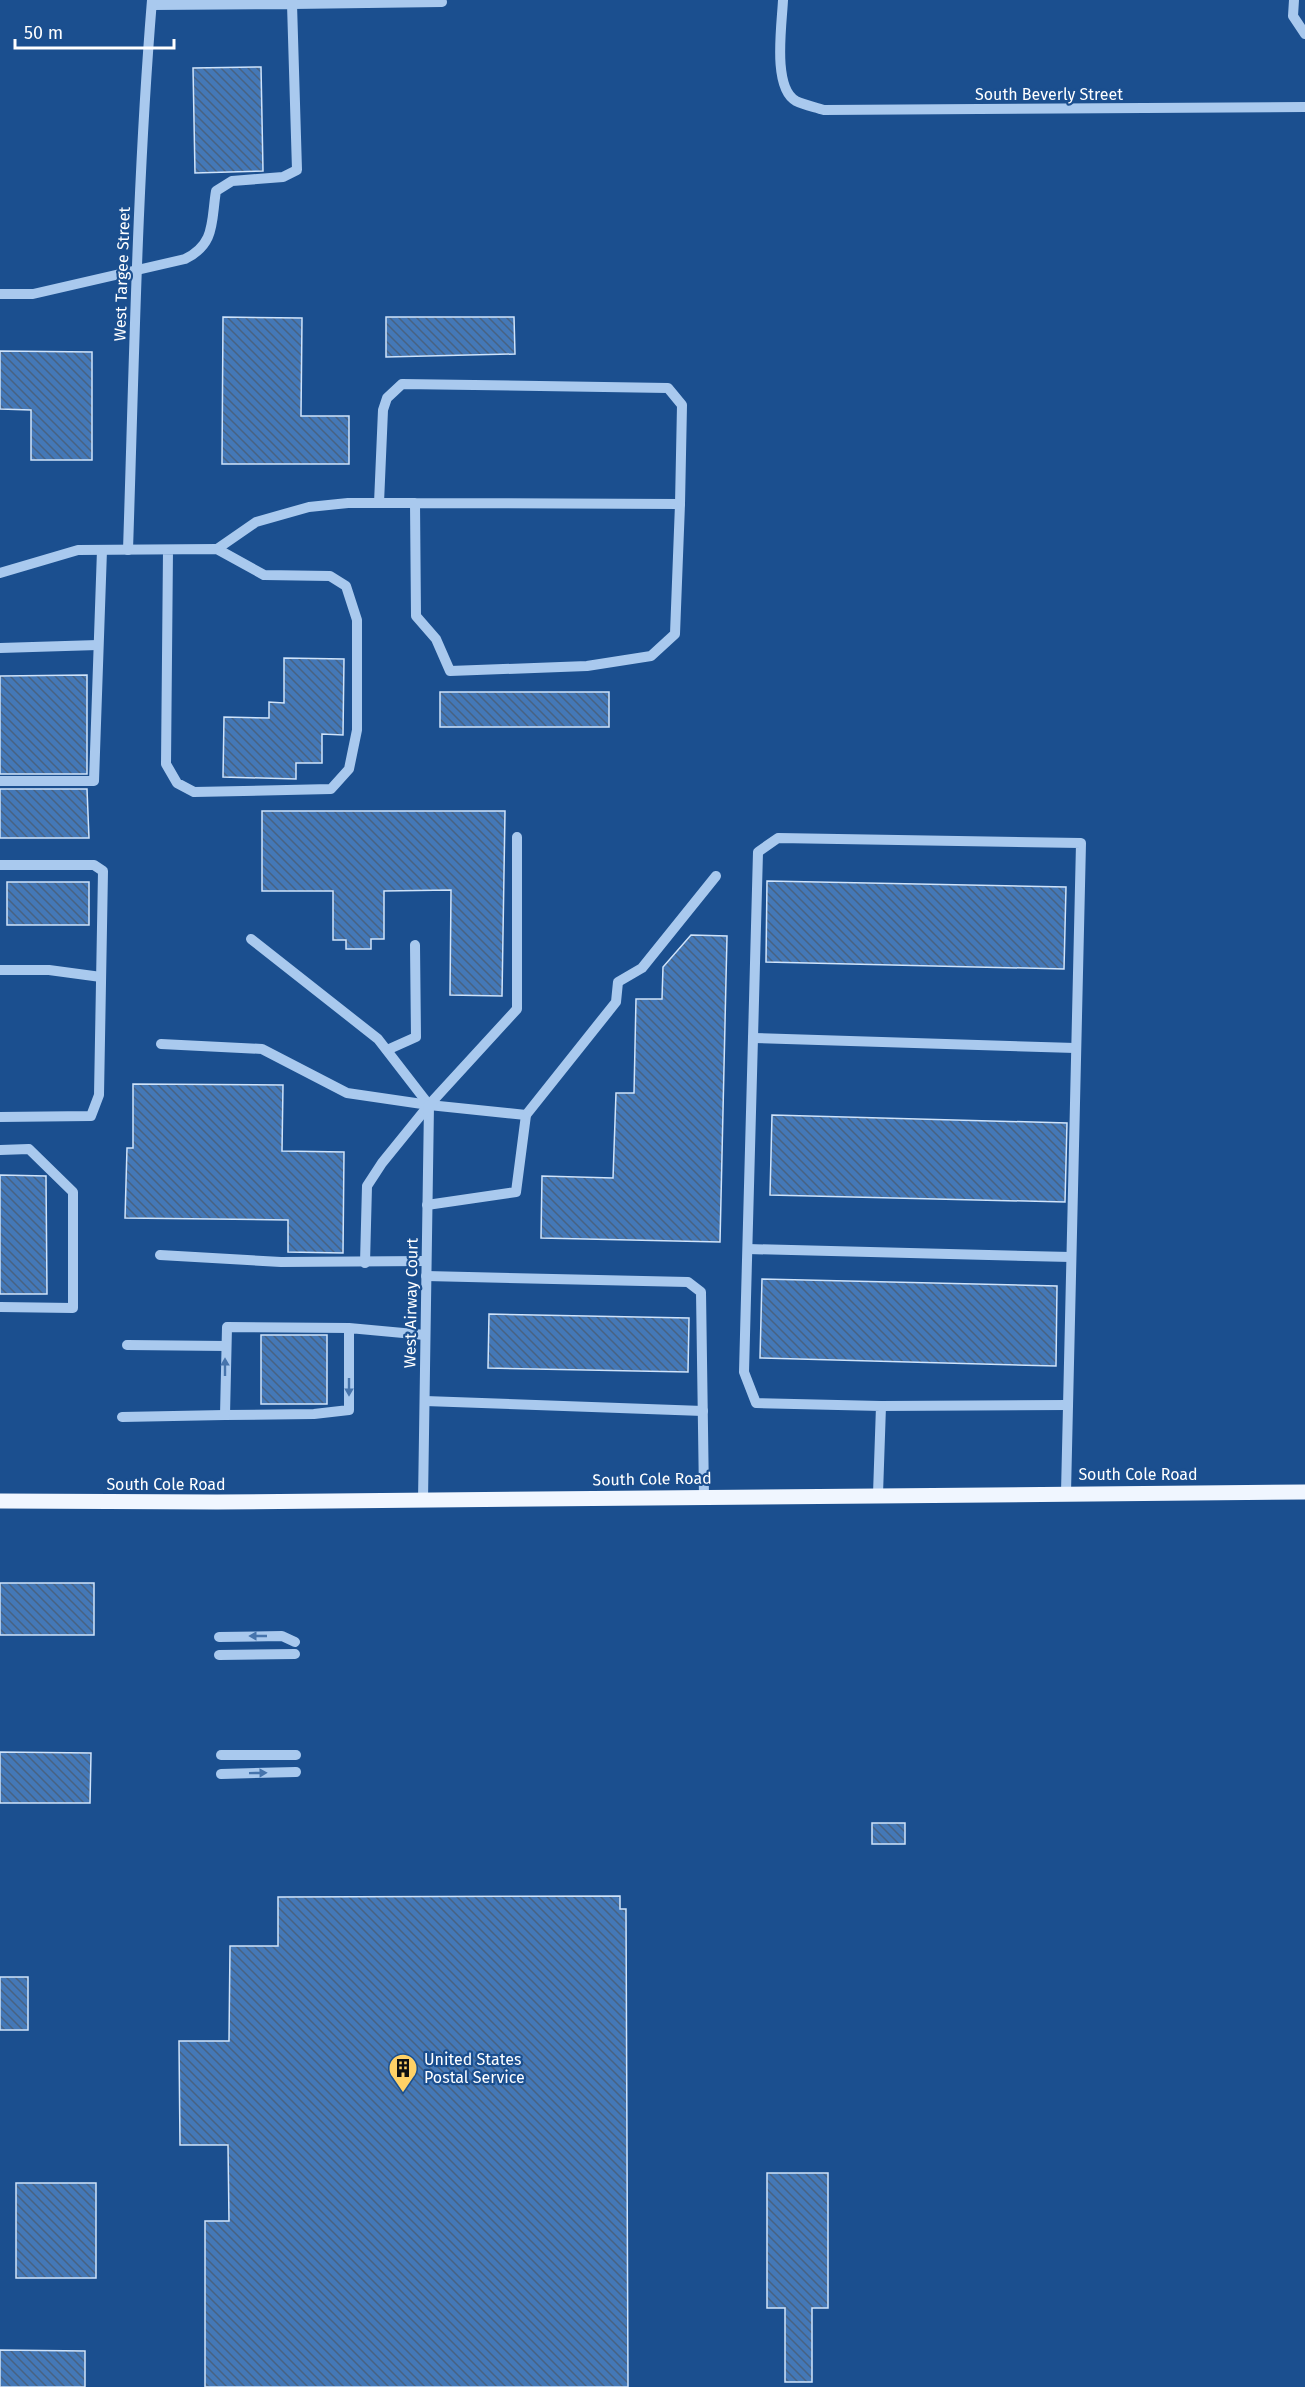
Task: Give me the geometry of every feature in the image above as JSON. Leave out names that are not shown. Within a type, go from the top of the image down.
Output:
[{"type":"main road","name":"South Cole Road","points":[[0,1501],[423,1501],[878,1494],[1305,1492]]},
{"type":"street","name":"South Beverly Street","points":[[783,0],[780,70],[785,86],[794,100],[824,110],[1305,107]]},
{"type":"street","points":[[1294,0],[1293,16],[1305,34]]},
{"type":"street","points":[[152,2],[292,4],[442,2]]},
{"type":"street","name":"West Targee Street","points":[[128,550],[136,270],[144,99],[152,2]]},
{"type":"street","points":[[0,294],[33,294],[185,259],[199,252],[208,242],[216,191],[232,181],[283,177],[297,170],[292,4]]},
{"type":"street","points":[[379,503],[383,410],[387,398],[402,384],[668,388],[682,405],[675,634],[651,656],[587,666],[450,671],[436,639],[416,616],[416,503]]},
{"type":"street","points":[[217,549],[256,522],[309,507],[379,503],[680,504]]},
{"type":"street","points":[[0,573],[78,550],[217,549],[264,575],[330,576],[346,586],[357,620],[357,730],[349,769],[331,789],[194,792],[177,783],[166,764],[168,550]]},
{"type":"street","points":[[0,781],[94,780],[102,550]]},
{"type":"street","points":[[0,648],[98,645]]},
{"type":"street","points":[[364,1263],[367,1186],[381,1163],[429,1106],[517,1009],[517,837]]},
{"type":"street","points":[[1066,1493],[1081,843],[778,838],[758,852],[744,1372],[756,1403],[1068,1406]]},
{"type":"street","points":[[0,865],[94,865],[103,871],[99,1095],[91,1116],[0,1116]]},
{"type":"street","points":[[427,1205],[516,1192],[526,1115],[616,1002],[618,982],[642,968],[716,876]]},
{"type":"street","points":[[251,939],[378,1039],[429,1106]]},
{"type":"street","points":[[387,1050],[416,1037],[416,945]]},
{"type":"street","points":[[0,970],[49,970],[101,977]]},
{"type":"street","points":[[753,1038],[1075,1048]]},
{"type":"street","points":[[161,1044],[262,1049],[347,1093],[429,1106],[526,1115]]},
{"type":"street","name":"West Airway Court","points":[[423,1501],[429,1106]]},
{"type":"street","points":[[0,1150],[29,1149],[73,1192],[73,1308],[0,1306]]},
{"type":"street","points":[[748,1249],[1071,1257]]},
{"type":"street","points":[[160,1255],[281,1262],[426,1261]]},
{"type":"street","points":[[426,1276],[688,1282],[701,1292],[704,1496]]},
{"type":"street","points":[[225,1415],[227,1327],[349,1328],[425,1335]]},
{"type":"street","points":[[122,1417],[314,1414],[349,1410],[349,1328]]},
{"type":"street","points":[[127,1345],[226,1346]]},
{"type":"street","points":[[425,1401],[703,1411]]},
{"type":"street","points":[[878,1494],[881,1406]]},
{"type":"street","points":[[219,1637],[282,1636],[295,1642]]},
{"type":"street","points":[[219,1654],[295,1654]]},
{"type":"street","points":[[221,1755],[296,1755]]},
{"type":"street","points":[[221,1774],[296,1772]]},
{"type":"building","points":[[261,67],[263,171],[195,173],[193,68]]},
{"type":"building","points":[[223,317],[302,318],[301,416],[349,416],[349,464],[222,464]]},
{"type":"building","points":[[386,317],[514,317],[515,354],[386,357]]},
{"type":"building","points":[[0,351],[92,352],[92,460],[31,460],[31,410],[0,409]]},
{"type":"building","points":[[284,658],[344,659],[343,735],[322,734],[322,763],[296,763],[296,779],[223,777],[224,717],[269,718],[269,702],[284,703]]},
{"type":"building","points":[[87,675],[87,774],[0,774],[0,676]]},
{"type":"building","points":[[440,692],[609,692],[609,727],[440,727]]},
{"type":"building","points":[[0,789],[87,789],[89,838],[0,838]]},
{"type":"building","points":[[262,811],[505,811],[502,996],[450,995],[451,890],[384,891],[384,939],[371,939],[371,949],[346,949],[346,940],[333,940],[333,891],[262,891]]},
{"type":"building","points":[[767,881],[1066,887],[1064,969],[766,962]]},
{"type":"building","points":[[7,882],[89,882],[89,925],[7,925]]},
{"type":"building","points":[[691,935],[727,936],[720,1242],[541,1238],[542,1176],[613,1178],[616,1093],[634,1093],[636,999],[662,999],[663,967]]},
{"type":"building","points":[[133,1084],[283,1085],[282,1151],[344,1152],[343,1253],[288,1252],[288,1220],[125,1218],[127,1148],[133,1148]]},
{"type":"building","points":[[772,1115],[1067,1123],[1065,1202],[770,1195]]},
{"type":"building","points":[[0,1175],[46,1176],[47,1294],[0,1294]]},
{"type":"building","points":[[762,1279],[1057,1286],[1056,1366],[760,1358]]},
{"type":"building","points":[[489,1314],[689,1318],[688,1372],[488,1368]]},
{"type":"building","points":[[261,1335],[327,1335],[327,1404],[261,1404]]},
{"type":"building","points":[[0,1583],[94,1583],[94,1635],[0,1635]]},
{"type":"building","points":[[0,1752],[91,1753],[90,1803],[0,1803]]},
{"type":"building","points":[[872,1823],[905,1823],[905,1844],[872,1844]]},
{"type":"building","name":"United States Postal Service","points":[[620,1896],[620,1909],[626,1909],[628,2387],[205,2387],[205,2221],[229,2221],[228,2145],[180,2145],[179,2041],[229,2041],[230,1946],[278,1946],[278,1897]]},
{"type":"building","points":[[0,1977],[28,1977],[28,2030],[0,2030]]},
{"type":"building","points":[[767,2173],[828,2173],[828,2308],[812,2308],[812,2382],[785,2382],[785,2308],[767,2308]]},
{"type":"building","points":[[16,2183],[96,2183],[96,2278],[16,2278]]},
{"type":"building","points":[[0,2350],[85,2351],[85,2387],[0,2387]]},
{"type":"place","name":"United States Postal Service","points":[[403,2094]]}]
